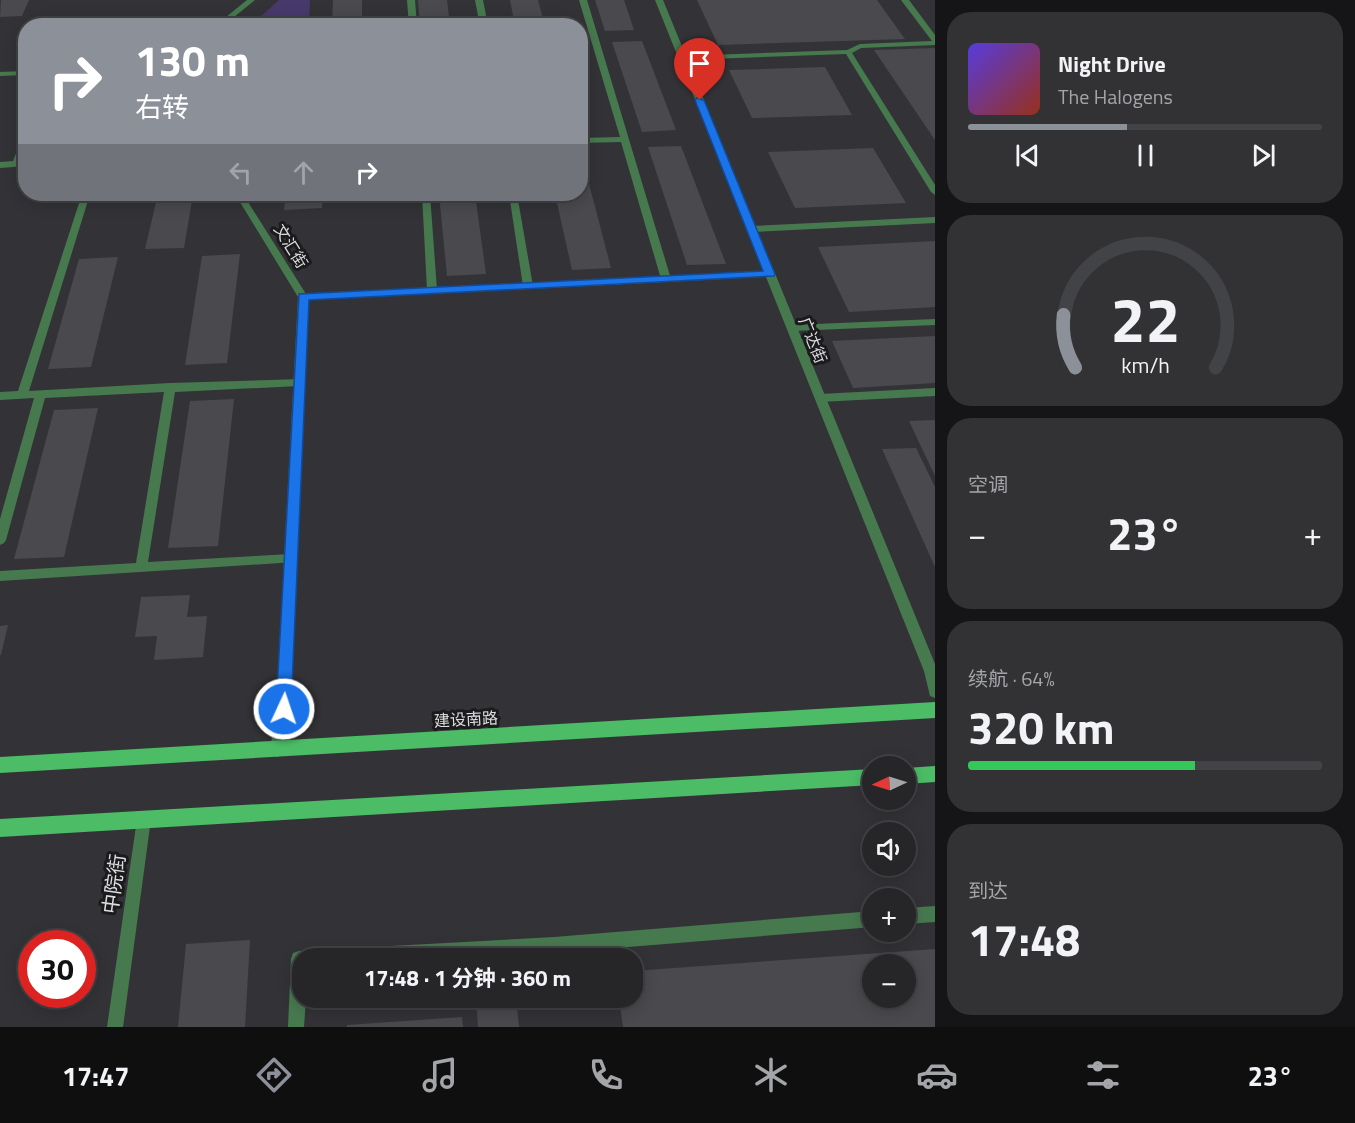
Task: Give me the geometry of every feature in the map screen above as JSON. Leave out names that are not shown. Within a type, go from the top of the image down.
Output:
[{"type":"main road","name":"建设南路","points":[[0,765],[935,710]]},
{"type":"main road","points":[[916,775],[935,774]]},
{"type":"main road","points":[[0,828],[862,778]]},
{"type":"street","points":[[228,18],[251,0]]},
{"type":"street","points":[[411,0],[412,18]]},
{"type":"street","points":[[480,0],[483,18]]},
{"type":"street","points":[[583,0],[587,18]]},
{"type":"street","name":"广达街","points":[[659,0],[931,671],[935,692]]},
{"type":"street","points":[[905,0],[935,42]]},
{"type":"street","points":[[588,24],[666,279]]},
{"type":"street","points":[[682,58],[848,52],[860,46],[935,42]]},
{"type":"street","points":[[848,52],[935,192]]},
{"type":"street","points":[[0,74],[18,73]]},
{"type":"street","points":[[588,141],[625,139]]},
{"type":"street","points":[[0,165],[18,164]]},
{"type":"street","points":[[23,394],[84,201]]},
{"type":"street","name":"文汇街","points":[[243,201],[303,297]]},
{"type":"street","points":[[426,201],[432,291]]},
{"type":"street","points":[[514,201],[528,286]]},
{"type":"street","points":[[752,228],[935,220]]},
{"type":"street","points":[[277,750],[284,709],[303,297],[770,274]]},
{"type":"street","points":[[792,328],[935,322]]},
{"type":"street","points":[[0,396],[299,382]]},
{"type":"street","points":[[141,568],[170,387]]},
{"type":"street","points":[[820,398],[935,392]]},
{"type":"street","points":[[0,540],[41,394]]},
{"type":"street","points":[[0,576],[291,559]]},
{"type":"street","name":"中院街","points":[[115,1027],[144,819]]},
{"type":"street","points":[[916,915],[935,914]]},
{"type":"street","points":[[500,948],[862,920]]},
{"type":"street","points":[[296,1027],[297,1008]]},
{"type":"shaded area","points":[[279,0],[310,0],[309,18],[259,18]]},
{"type":"building","points":[[1,0],[29,0],[22,16],[0,17]]},
{"type":"building","points":[[333,0],[362,0],[362,18],[332,18]]},
{"type":"building","points":[[418,0],[447,0],[449,18],[419,18]]},
{"type":"building","points":[[510,0],[538,0],[543,18],[513,18]]},
{"type":"building","points":[[595,0],[624,0],[634,30],[605,31]]},
{"type":"building","points":[[697,0],[877,0],[905,39],[718,45]]},
{"type":"building","points":[[642,41],[676,130],[642,132],[612,42]]},
{"type":"building","points":[[935,48],[935,140],[874,50]]},
{"type":"building","points":[[825,67],[852,115],[752,118],[729,70]]},
{"type":"building","points":[[681,146],[726,264],[687,265],[648,147]]},
{"type":"building","points":[[873,148],[906,203],[795,208],[768,152]]},
{"type":"building","points":[[588,180],[611,268],[572,270],[557,201],[588,201]]},
{"type":"building","points":[[156,201],[192,201],[184,248],[145,249]]},
{"type":"building","points":[[285,201],[322,201],[322,208],[284,210]]},
{"type":"building","points":[[440,201],[476,201],[486,274],[447,276]]},
{"type":"building","points":[[935,241],[935,307],[849,312],[818,247]]},
{"type":"building","points":[[240,254],[227,363],[185,365],[202,256]]},
{"type":"building","points":[[118,257],[91,367],[48,369],[79,259]]},
{"type":"building","points":[[935,336],[935,383],[853,388],[832,341]]},
{"type":"building","points":[[234,399],[218,546],[168,548],[190,401]]},
{"type":"building","points":[[98,408],[64,557],[14,559],[54,410]]},
{"type":"building","points":[[935,420],[935,476],[909,421]]},
{"type":"building","points":[[916,448],[935,487],[935,567],[882,449]]},
{"type":"building","points":[[190,595],[187,617],[207,616],[203,657],[154,660],[157,636],[135,637],[141,597]]},
{"type":"building","points":[[8,625],[1,655],[0,655],[0,626]]},
{"type":"building","points":[[250,940],[245,1027],[178,1027],[186,944]]},
{"type":"building","points":[[935,949],[935,1027],[623,1027],[620,1008],[643,1008],[643,970],[862,954],[862,1008],[916,1008],[916,954],[866,954]]},
{"type":"building","points":[[477,1008],[517,1008],[519,1027],[478,1027]]},
{"type":"building","points":[[462,1017],[463,1027],[347,1027],[347,1025]]},
{"type":"route","points":[[284,709],[303,297],[770,274],[700,100]]}]
